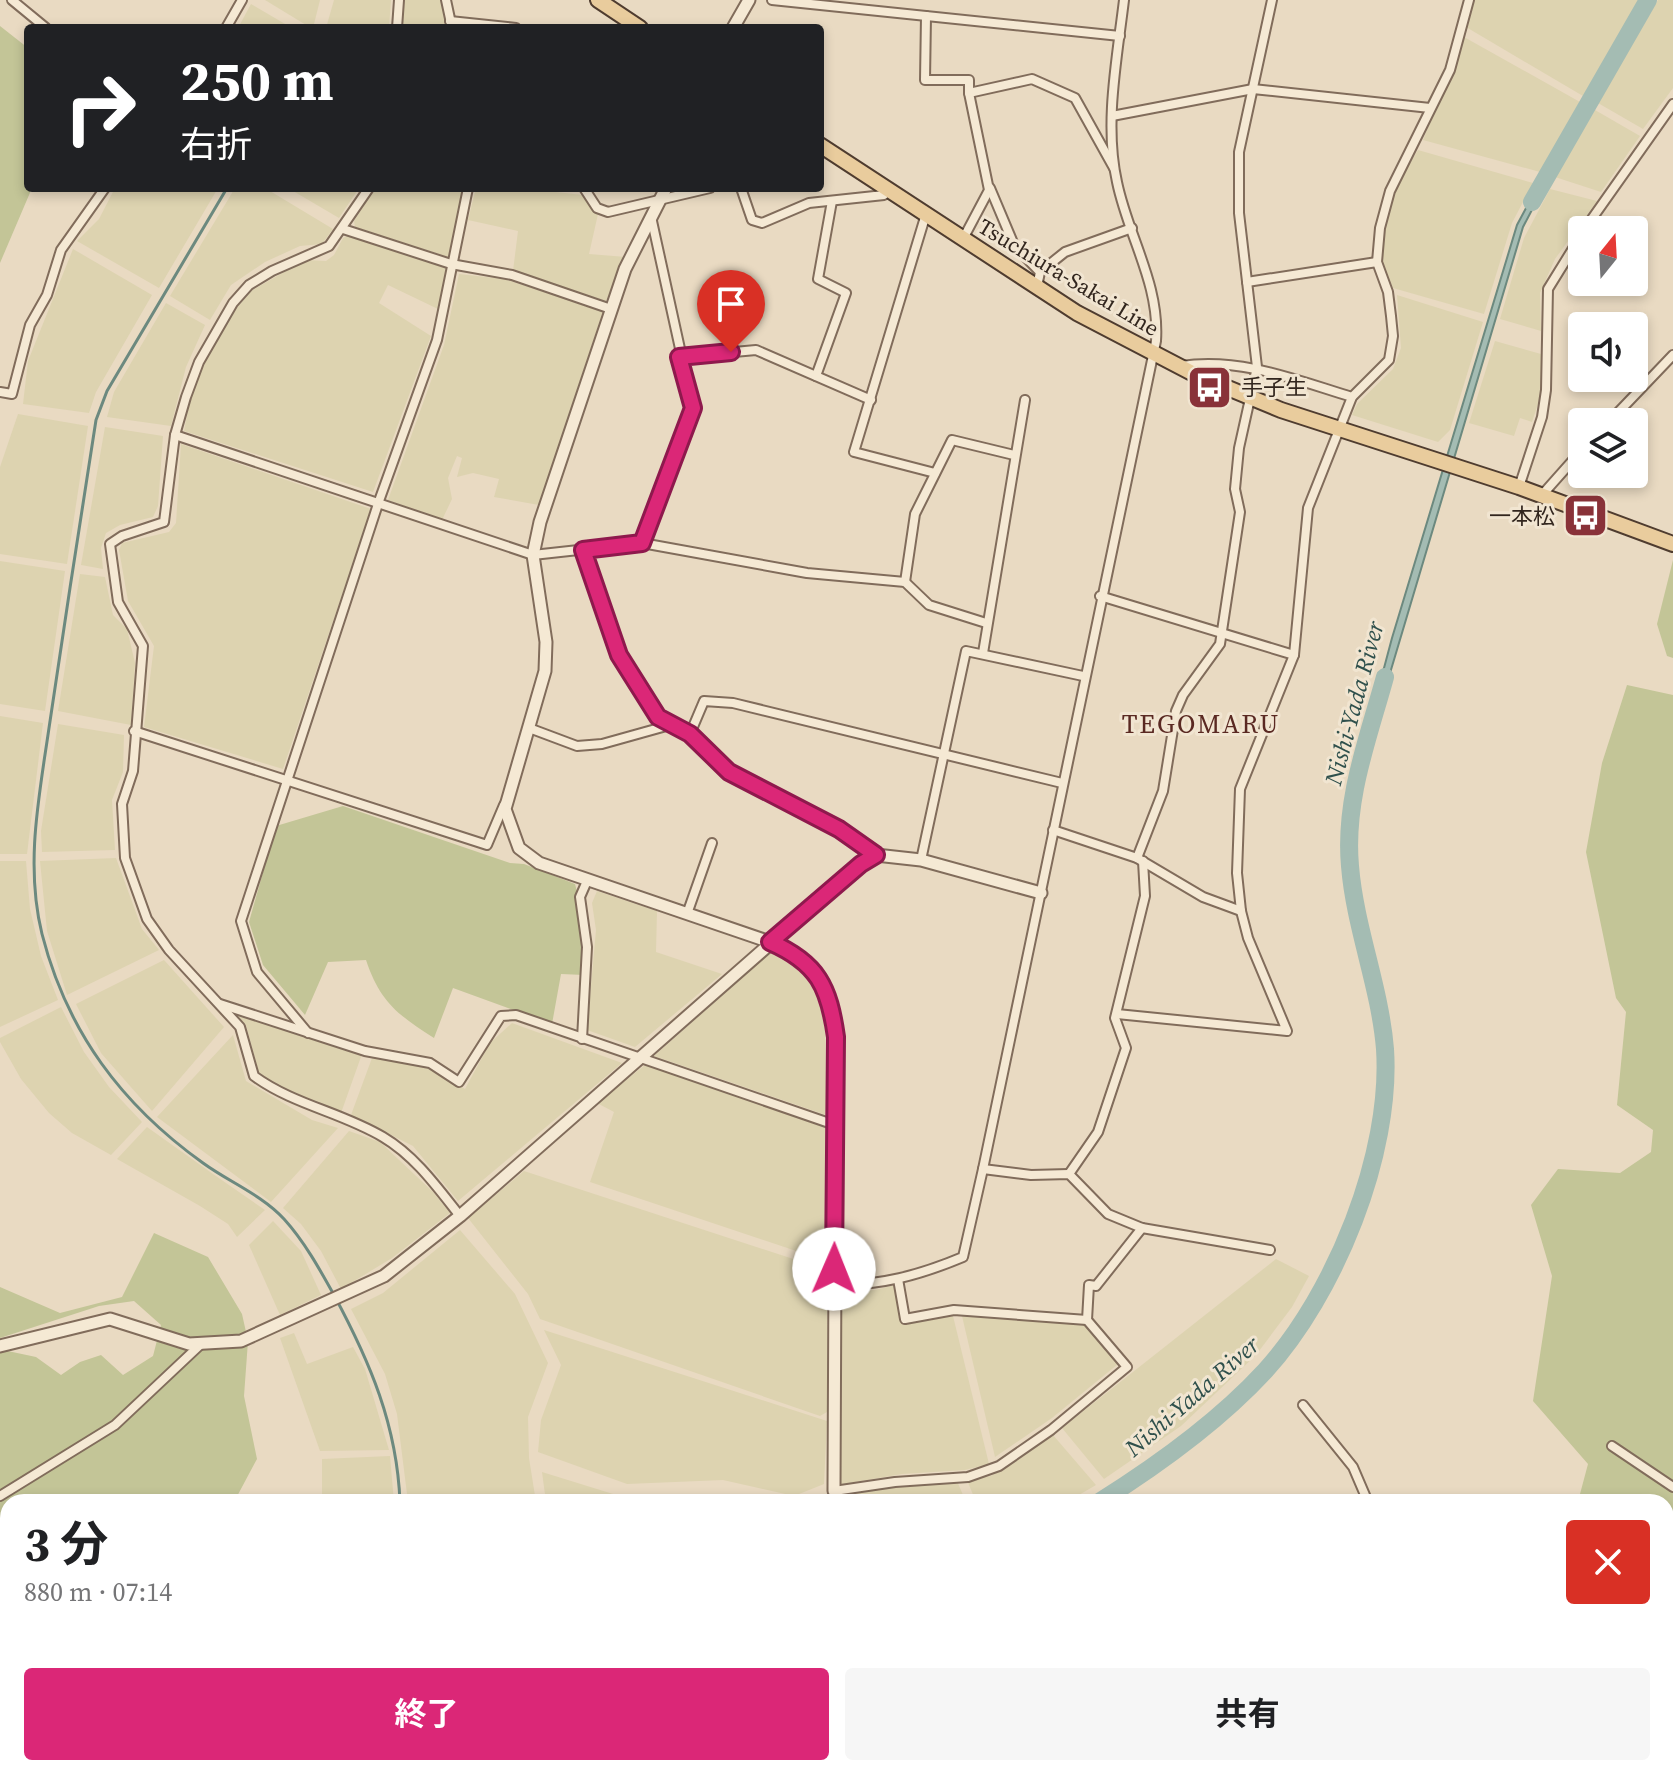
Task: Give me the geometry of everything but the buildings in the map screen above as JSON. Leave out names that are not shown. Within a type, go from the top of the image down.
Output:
[{"type":"main road","points":[[598,0],[634,24]]},
{"type":"main road","name":"Tsuchiura-Sakai Line","points":[[824,148],[1094,324],[1154,355],[1252,400],[1519,487],[1673,544]]},
{"type":"street","points":[[12,0],[41,24]]},
{"type":"street","points":[[228,24],[242,0]]},
{"type":"street","points":[[397,24],[399,0]]},
{"type":"street","points":[[446,0],[451,24]]},
{"type":"street","points":[[735,24],[749,0]]},
{"type":"street","points":[[772,0],[1120,36]]},
{"type":"street","points":[[1114,169],[1112,116],[1124,0]]},
{"type":"street","points":[[1069,1174],[1098,1132],[1126,1048],[1117,1014],[1145,896],[1140,860],[1163,791],[1176,711],[1220,644],[1222,633],[1240,512],[1235,489],[1239,448],[1257,367],[1238,178],[1239,152],[1272,0]]},
{"type":"street","points":[[1117,1014],[1287,1031],[1248,938],[1241,911],[1237,873],[1240,789],[1294,655],[1308,508],[1352,397],[1389,360],[1391,316],[1388,292],[1377,262],[1388,196],[1450,70],[1469,0]]},
{"type":"street","points":[[926,16],[925,80],[969,80],[969,93],[989,184],[1014,245],[1040,272]]},
{"type":"street","points":[[833,1285],[874,1285],[963,1257],[1157,333],[1154,304],[1114,169],[1075,98],[1032,79],[969,93]]},
{"type":"street","points":[[1112,116],[1253,89],[1430,108]]},
{"type":"street","points":[[1594,216],[1673,104]]},
{"type":"street","points":[[963,239],[985,201],[989,184]]},
{"type":"street","points":[[742,192],[752,220],[762,223],[809,203],[884,195],[888,189]]},
{"type":"street","points":[[0,392],[12,394],[30,325],[47,295],[61,250],[102,192]]},
{"type":"street","points":[[366,192],[343,229],[321,253],[299,256],[272,271],[249,285],[233,303],[199,362],[175,435],[164,522],[122,536],[110,544],[118,602],[143,646],[133,771],[122,813],[125,858],[147,919],[169,950],[240,1027],[254,1076],[307,1107],[382,1136],[429,1177],[460,1216]]},
{"type":"street","points":[[308,1033],[257,972],[241,921],[379,501],[437,340],[467,192]]},
{"type":"street","points":[[587,192],[602,212],[695,192]]},
{"type":"street","points":[[134,731],[487,845],[506,801],[545,671],[546,642],[533,555],[540,522],[625,269],[665,192]]},
{"type":"street","points":[[816,376],[846,293],[818,279],[832,201]]},
{"type":"street","points":[[926,214],[854,452],[935,473]]},
{"type":"street","points":[[642,543],[693,408],[679,357],[652,221]]},
{"type":"street","points":[[1036,287],[1040,272],[1065,252],[1132,228]]},
{"type":"street","points":[[343,229],[451,264],[512,275],[611,309]]},
{"type":"street","points":[[1519,487],[1542,417],[1546,390],[1548,289],[1568,256]]},
{"type":"street","points":[[1247,282],[1377,262]]},
{"type":"street","points":[[679,357],[756,350],[871,400]]},
{"type":"street","points":[[1622,408],[1673,355]]},
{"type":"street","points":[[1179,366],[1225,364],[1257,367],[1352,397]]},
{"type":"street","points":[[983,653],[1025,400]]},
{"type":"street","points":[[175,435],[533,555],[642,543],[724,555],[807,573],[905,582],[929,605],[986,623]]},
{"type":"street","points":[[905,582],[915,514],[952,440],[1014,455]]},
{"type":"street","points":[[1542,495],[1568,466]]},
{"type":"street","points":[[583,550],[619,655],[658,717],[690,734],[729,772],[839,829],[876,855],[921,860],[1041,893]]},
{"type":"street","points":[[1100,596],[1294,655]]},
{"type":"street","points":[[921,860],[966,651],[1083,676]]},
{"type":"street","points":[[690,734],[704,701],[733,703],[1062,783]]},
{"type":"street","points":[[529,728],[577,746],[602,744],[670,725]]},
{"type":"street","points":[[506,801],[506,818],[519,848],[539,863],[770,942],[802,959],[821,980],[831,1004],[836,1037],[834,1494]]},
{"type":"street","points":[[1053,830],[1140,860],[1203,897],[1241,911]]},
{"type":"street","points":[[687,914],[712,843]]},
{"type":"street","points":[[0,1346],[110,1319],[131,1323],[167,1339],[200,1345],[256,1337],[406,1262],[770,942],[861,864],[876,855]]},
{"type":"street","points":[[582,1039],[587,947],[580,897],[587,881]]},
{"type":"street","points":[[219,1004],[365,1051],[430,1063],[459,1082],[501,1016],[516,1015],[835,1125]]},
{"type":"street","points":[[983,1169],[1031,1175],[1069,1174],[1108,1214],[1142,1228],[1270,1250]]},
{"type":"street","points":[[846,1494],[895,1482],[968,1477],[1016,1456],[1127,1367],[1087,1320],[1089,1285],[1096,1286],[1142,1228]]},
{"type":"street","points":[[898,1279],[905,1319],[954,1310],[1087,1320]]},
{"type":"street","points":[[3,1494],[115,1425],[200,1345]]},
{"type":"street","points":[[1303,1405],[1353,1467],[1365,1494]]},
{"type":"street","points":[[1612,1446],[1673,1487]]},
{"type":"shaded area","points":[[265,0],[320,0],[314,24],[304,24]]},
{"type":"shaded area","points":[[334,0],[391,0],[389,24],[327,24]]},
{"type":"shaded area","points":[[402,0],[441,0],[445,24],[401,24]]},
{"type":"shaded area","points":[[1475,0],[1639,0],[1583,96],[1466,27]]},
{"type":"shaded area","points":[[1658,0],[1673,0],[1673,88],[1643,129],[1598,103]]},
{"type":"shaded area","points":[[251,4],[285,24],[240,24]]},
{"type":"shaded area","points":[[1464,37],[1580,102],[1540,172],[1423,140]]},
{"type":"shaded area","points":[[1595,110],[1640,136],[1601,192],[1555,177]]},
{"type":"shaded area","points":[[1418,150],[1533,183],[1512,223],[1484,314],[1393,288],[1381,260],[1380,238],[1392,192]]},
{"type":"shaded area","points":[[1541,180],[1546,183],[1523,227],[1382,700],[1376,698],[1392,638],[1517,225]]},
{"type":"shaded area","points":[[1550,189],[1597,201],[1586,216],[1568,216],[1568,241],[1555,259],[1540,293],[1541,331],[1500,319],[1524,238]]},
{"type":"shaded area","points":[[113,192],[216,192],[159,288],[77,241],[99,219]]},
{"type":"shaded area","points":[[233,192],[272,192],[333,229],[322,244],[300,246],[265,262],[231,285],[210,320],[170,296]]},
{"type":"shaded area","points":[[295,192],[356,192],[339,218]]},
{"type":"shaded area","points":[[372,192],[463,192],[448,257],[355,227],[354,221]]},
{"type":"shaded area","points":[[475,192],[583,195],[598,214],[589,254],[626,257],[606,301],[513,271],[518,231],[468,220]]},
{"type":"shaded area","points":[[353,233],[446,267],[438,309],[388,285],[379,303],[431,336],[373,492],[184,431],[191,394],[205,359],[226,321],[251,291],[305,260],[326,261],[334,255],[343,238]]},
{"type":"shaded area","points":[[73,249],[152,295],[96,392],[89,413],[23,404],[28,361]]},
{"type":"shaded area","points":[[459,274],[504,279],[603,311],[539,505],[494,497],[499,479],[473,473],[457,477],[462,458],[457,456],[448,478],[452,499],[442,520],[388,500],[444,345]]},
{"type":"shaded area","points":[[1397,295],[1483,322],[1450,430],[1438,442],[1352,415],[1357,404],[1393,369],[1401,348]]},
{"type":"shaded area","points":[[166,303],[205,325],[186,367],[171,426],[107,417],[114,392]]},
{"type":"shaded area","points":[[1495,341],[1541,354],[1542,387],[1538,404],[1532,422],[1520,418],[1514,436],[1469,423]]},
{"type":"shaded area","points":[[18,414],[88,426],[67,564],[0,554],[0,467]]},
{"type":"shaded area","points":[[105,427],[163,436],[158,506],[153,517],[120,525],[106,533],[101,548],[103,569],[81,565]]},
{"type":"shaded area","points":[[181,444],[371,509],[283,769],[144,727],[154,646],[128,601],[119,550],[122,543],[169,532],[176,523]]},
{"type":"shaded area","points":[[0,561],[65,571],[45,711],[0,704]]},
{"type":"shaded area","points":[[80,574],[105,577],[113,615],[127,629],[135,663],[131,725],[58,711]]},
{"type":"shaded area","points":[[0,716],[43,723],[27,854],[0,854]]},
{"type":"shaded area","points":[[58,724],[124,735],[123,772],[112,800],[115,850],[42,852],[41,831]]},
{"type":"shaded area","points":[[116,858],[142,929],[159,950],[67,995],[47,931],[40,861]]},
{"type":"shaded area","points":[[0,861],[26,861],[30,909],[41,956],[58,1000],[0,1027]]},
{"type":"shaded area","points":[[597,891],[657,911],[656,952],[722,974],[635,1047],[587,1030],[596,930],[592,903]]},
{"type":"shaded area","points":[[771,952],[804,972],[821,1003],[825,1022],[826,1115],[654,1056]]},
{"type":"shaded area","points":[[164,960],[224,1027],[152,1111],[101,1053],[76,1004]]},
{"type":"shaded area","points":[[61,1007],[84,1052],[109,1087],[142,1122],[111,1155],[72,1133],[49,1113],[21,1079],[0,1042],[0,1038]]},
{"type":"shaded area","points":[[234,1013],[362,1054],[341,1113],[284,1089],[259,1073],[246,1025]]},
{"type":"shaded area","points":[[512,1023],[622,1063],[458,1201],[413,1146],[351,1115],[372,1058],[430,1067],[465,1089],[490,1043]]},
{"type":"shaded area","points":[[233,1035],[246,1081],[312,1120],[338,1128],[271,1202],[157,1117]]},
{"type":"shaded area","points":[[645,1065],[828,1127],[826,1261],[590,1182],[614,1112],[597,1103]]},
{"type":"shaded area","points":[[147,1127],[265,1210],[237,1237],[228,1224],[117,1159]]},
{"type":"shaded area","points":[[349,1131],[380,1142],[433,1192],[450,1213],[392,1258],[341,1289],[321,1251],[301,1224],[283,1208]]},
{"type":"shaded area","points":[[524,1171],[827,1270],[827,1412],[820,1416],[540,1319],[528,1294],[468,1218]]},
{"type":"shaded area","points":[[273,1221],[301,1251],[321,1295],[280,1315],[249,1245]]},
{"type":"shaded area","points":[[460,1230],[515,1294],[548,1363],[528,1417],[529,1458],[535,1494],[407,1494],[397,1414],[385,1374],[351,1309],[383,1293]]},
{"type":"shaded area","points":[[1276,1259],[1309,1276],[1292,1307],[1256,1355],[1181,1426],[1104,1479],[1062,1428]]},
{"type":"shaded area","points":[[895,1285],[903,1325],[953,1316],[989,1464],[965,1470],[902,1474],[838,1485],[841,1292]]},
{"type":"shaded area","points":[[962,1316],[1087,1325],[1118,1364],[1052,1418],[995,1457]]},
{"type":"shaded area","points":[[544,1330],[827,1421],[824,1484],[799,1494],[785,1494],[723,1480],[627,1484],[538,1452],[541,1420],[561,1365]]},
{"type":"shaded area","points":[[294,1333],[307,1364],[353,1347],[365,1369],[389,1450],[320,1451],[280,1338]]},
{"type":"shaded area","points":[[1053,1435],[1096,1485],[1081,1494],[973,1494],[967,1480],[991,1476]]},
{"type":"shaded area","points":[[390,1456],[393,1494],[322,1494],[322,1459]]},
{"type":"shaded area","points":[[542,1472],[613,1494],[545,1494]]},
{"type":"shaded area","points":[[957,1481],[963,1494],[849,1494],[893,1486]]},
{"type":"green space","points":[[0,26],[24,45],[24,192],[30,192],[0,263]]},
{"type":"green space","points":[[1673,560],[1673,658],[1667,656],[1657,624]]},
{"type":"green space","points":[[1627,685],[1673,695],[1673,1494],[1580,1494],[1588,1464],[1533,1401],[1552,1276],[1531,1205],[1558,1169],[1620,1173],[1651,1152],[1653,1130],[1617,1105],[1626,1012],[1616,998],[1586,852],[1602,763]]},
{"type":"green space","points":[[343,806],[510,863],[524,864],[575,884],[587,929],[584,975],[561,974],[552,1024],[453,988],[434,1038],[410,1022],[384,997],[366,960],[328,962],[305,1015],[263,965],[249,922],[276,826]]},
{"type":"green space","points":[[154,1233],[208,1257],[242,1314],[248,1341],[244,1396],[257,1459],[238,1494],[0,1494],[0,1353],[3,1350],[36,1357],[61,1375],[80,1362],[101,1355],[123,1375],[153,1356],[161,1325],[134,1301],[99,1306],[0,1338],[0,1287],[60,1313],[122,1297]]},
{"type":"waterway","name":"Nishi-Yada River","points":[[1532,202],[1648,0]]},
{"type":"waterway","points":[[225,192],[107,391],[96,420],[38,805],[34,857],[37,908],[42,934],[66,1003],[102,1064],[123,1091],[174,1141],[275,1210],[298,1236],[317,1265],[359,1345],[379,1395],[393,1447],[399,1494]]},
{"type":"waterway","name":"Nishi-Yada River","points":[[1111,1494],[1186,1442],[1228,1408],[1265,1371],[1291,1339],[1336,1263],[1369,1177],[1385,1090],[1385,1049],[1353,889],[1349,841],[1359,770],[1385,677]]},
{"type":"place","name":"手子生","points":[[1210,387]]},
{"type":"place","name":"一本松","points":[[1586,516]]},
{"type":"district","name":"TEGOMARU","points":[[1201,724]]},
{"type":"route","points":[[731,352],[679,357],[693,408],[642,543],[583,550],[619,655],[658,717],[690,734],[729,772],[839,829],[876,855],[861,864],[770,942],[802,959],[821,980],[831,1004],[836,1037],[834,1269]]}]
